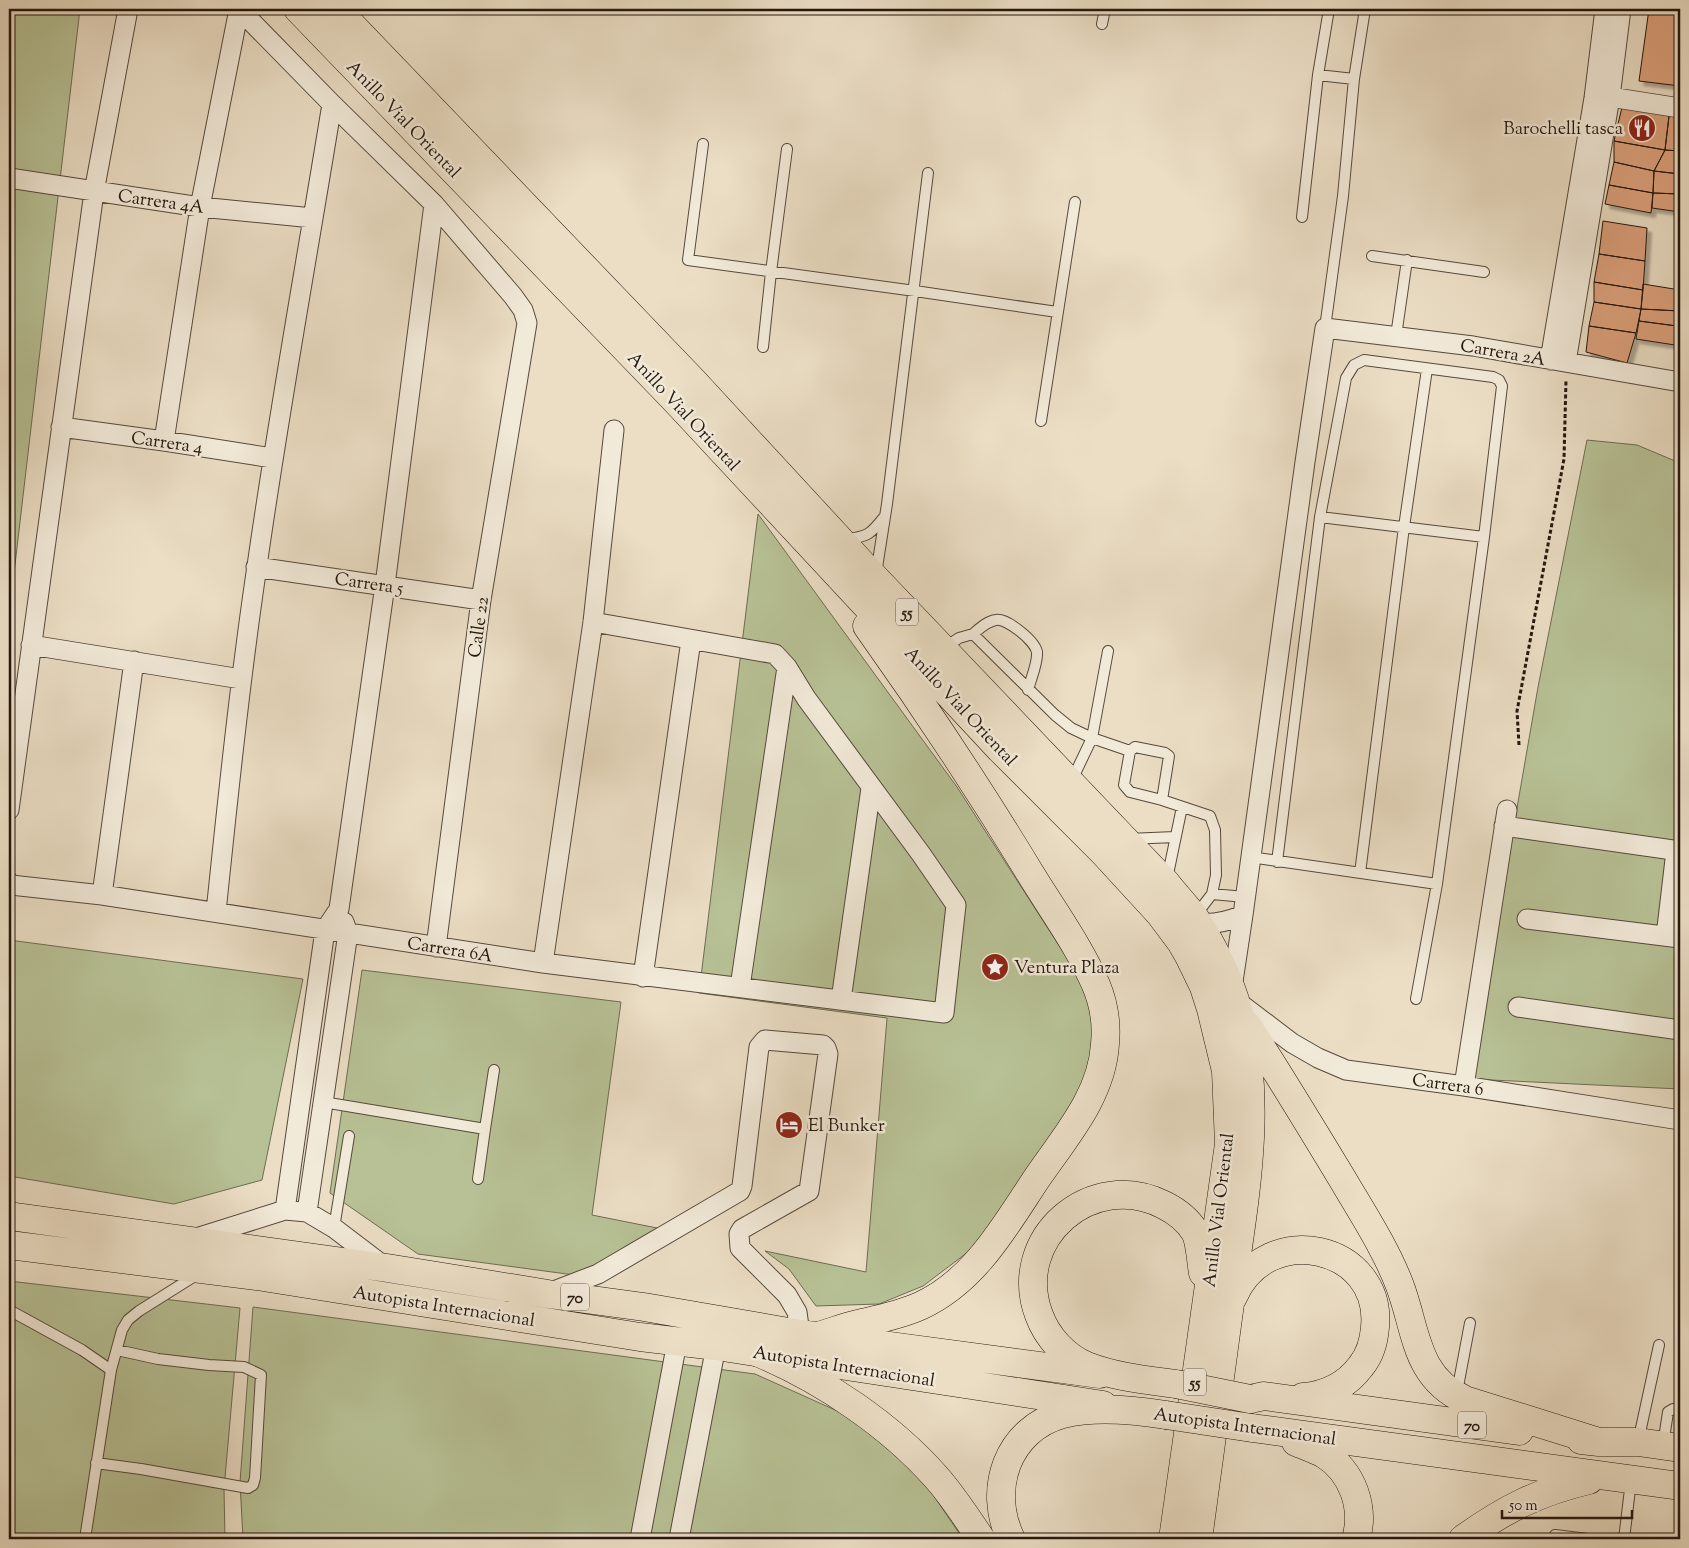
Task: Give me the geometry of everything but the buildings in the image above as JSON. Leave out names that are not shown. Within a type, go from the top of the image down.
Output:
[{"type":"main road","name":"Anillo Vial Oriental","points":[[298,9],[675,400],[1000,749],[1134,884],[1181,942],[1204,987],[1217,1031],[1226,1071],[1228,1107],[1229,1144],[1208,1296],[1195,1470],[1198,1539]]},
{"type":"main road","name":"Anillo Vial Oriental","points":[[336,9],[694,382],[876,579],[1166,883],[1196,920],[1216,955],[1235,1001],[1249,1070],[1251,1120],[1243,1209],[1228,1316],[1195,1470],[1173,1539]]},
{"type":"main road","points":[[809,1335],[892,1316],[920,1306],[952,1288],[965,1276],[996,1238],[1088,1104],[1103,1061],[1106,1027],[1096,985],[1080,953],[976,784],[849,603],[835,571]]},
{"type":"main road","points":[[1235,1001],[1388,1258],[1400,1287],[1422,1359],[1440,1384],[1456,1396],[1494,1410],[1599,1442]]},
{"type":"main road","points":[[1141,1380],[1100,1370],[1075,1360],[1047,1332],[1036,1308],[1033,1282],[1038,1256],[1050,1232],[1068,1213],[1091,1200],[1104,1196],[1130,1194],[1156,1200],[1178,1214],[1196,1233],[1208,1296]]},
{"type":"main road","name":"Autopista Internacional","points":[[9,1216],[387,1268],[548,1294],[644,1307],[809,1335],[1176,1384],[1257,1398],[1599,1442],[1660,1445]]},
{"type":"main road","name":"Autopista Internacional","points":[[9,1245],[203,1271],[257,1276],[677,1342],[716,1346],[1166,1415],[1680,1486]]},
{"type":"main road","points":[[1228,1316],[1231,1302],[1237,1289],[1254,1267],[1278,1253],[1292,1250],[1320,1251],[1345,1263],[1356,1272],[1370,1295],[1374,1309],[1374,1337],[1370,1350],[1355,1374],[1345,1383],[1319,1395],[1257,1398]]},
{"type":"main road","points":[[758,1353],[786,1365],[826,1388],[889,1432],[937,1478],[981,1539]]},
{"type":"main road","points":[[1011,1539],[1001,1512],[1001,1484],[1009,1458],[1026,1435],[1037,1426],[1062,1414],[1076,1411],[1135,1410]]},
{"type":"main road","points":[[1263,1429],[1325,1454],[1335,1462],[1356,1494],[1359,1520],[1356,1539]]},
{"type":"main road","points":[[1160,1539],[1195,1470]]},
{"type":"main road","points":[[1195,1470],[1211,1539]]},
{"type":"main road","points":[[1463,1539],[1507,1510],[1538,1495],[1603,1476]]},
{"type":"street","points":[[9,810],[94,192],[128,9]]},
{"type":"street","points":[[239,9],[434,204],[385,584],[339,909],[325,930],[284,1210]]},
{"type":"street","points":[[164,441],[200,207],[239,9]]},
{"type":"street","points":[[1602,97],[1605,9]]},
{"type":"street","points":[[1558,361],[1602,97],[1621,9]]},
{"type":"street","points":[[1602,97],[1680,108]]},
{"type":"street","points":[[216,912],[241,679],[256,566],[272,458],[332,104]]},
{"type":"street","name":"Carrera 4A","points":[[9,178],[200,207],[313,218]]},
{"type":"street","name":"Calle 22","points":[[434,204],[523,310],[527,323],[481,600],[436,947]]},
{"type":"street","points":[[1235,1001],[1250,857],[1325,328]]},
{"type":"street","name":"Carrera 2A","points":[[1325,328],[1472,346],[1680,382]]},
{"type":"street","name":"Carrera 4","points":[[61,428],[164,441],[272,458]]},
{"type":"street","points":[[543,963],[592,622],[614,430]]},
{"type":"street","name":"Carrera 5","points":[[256,566],[481,600]]},
{"type":"street","points":[[592,622],[775,654],[787,666],[806,698],[871,788],[841,1000]]},
{"type":"street","points":[[643,977],[690,640]]},
{"type":"street","points":[[31,645],[241,679]]},
{"type":"street","points":[[102,895],[134,661]]},
{"type":"street","points":[[740,987],[787,666]]},
{"type":"street","name":"Carrera 6A","points":[[10,883],[102,895],[643,977],[740,987],[944,1013],[956,905],[871,788]]},
{"type":"street","points":[[1464,1086],[1506,818],[1678,851],[1673,937],[1527,919]]},
{"type":"street","points":[[1196,920],[1216,923],[1244,906]]},
{"type":"street","points":[[307,1212],[348,933],[339,909]]},
{"type":"street","name":"Carrera 6","points":[[1235,1001],[1292,1043],[1318,1058],[1346,1070],[1464,1086],[1680,1120]]},
{"type":"street","points":[[1518,1007],[1680,1030]]},
{"type":"street","points":[[548,1294],[598,1274],[740,1191],[759,1047],[765,1040],[823,1045],[828,1054],[809,1191],[742,1229],[739,1234],[740,1248],[787,1295],[809,1335]]},
{"type":"street","points":[[190,1240],[284,1210],[307,1212],[334,1228],[387,1268]]},
{"type":"street","points":[[640,1539],[677,1342]]},
{"type":"street","points":[[679,1539],[716,1346]]},
{"type":"lane","points":[[1102,24],[1105,9]]},
{"type":"lane","points":[[1302,217],[1318,75],[1329,9]]},
{"type":"lane","points":[[1325,328],[1343,196],[1354,79],[1365,9]]},
{"type":"lane","points":[[1318,75],[1354,79]]},
{"type":"lane","points":[[703,144],[688,260],[1057,312]]},
{"type":"lane","points":[[763,347],[770,272],[787,149]]},
{"type":"lane","points":[[876,579],[886,515],[928,173]]},
{"type":"lane","points":[[1041,421],[1075,202]]},
{"type":"lane","points":[[1372,256],[1484,272]]},
{"type":"lane","points":[[1396,336],[1407,260]]},
{"type":"lane","points":[[1277,862],[1320,517],[1346,378],[1354,365],[1364,360],[1493,377],[1500,380],[1502,386],[1484,537],[1437,884],[1416,999]]},
{"type":"lane","points":[[1360,873],[1404,527],[1427,369]]},
{"type":"lane","points":[[840,540],[863,537],[872,532],[886,515]]},
{"type":"lane","points":[[1320,517],[1484,537]]},
{"type":"lane","points":[[942,649],[959,638],[973,634],[985,624],[995,620],[1004,620],[1033,642],[1036,649],[1037,657],[1028,690]]},
{"type":"lane","points":[[973,634],[1054,715],[1071,728],[1092,738],[1130,751]]},
{"type":"lane","points":[[1070,783],[1092,738],[1108,650]]},
{"type":"lane","points":[[1162,800],[1169,756],[1165,753],[1134,747],[1130,751],[1124,785],[1130,792],[1162,800],[1210,816],[1215,830],[1216,875],[1212,894],[1196,920]]},
{"type":"lane","points":[[1166,883],[1182,807]]},
{"type":"lane","points":[[1124,839],[1175,837]]},
{"type":"lane","points":[[1250,857],[1437,884]]},
{"type":"lane","points":[[1212,894],[1244,906]]},
{"type":"lane","points":[[478,1179],[494,1070]]},
{"type":"lane","points":[[323,1102],[485,1129]]},
{"type":"lane","points":[[334,1228],[349,1136]]},
{"type":"lane","points":[[85,1539],[111,1370],[122,1330],[128,1320],[203,1271]]},
{"type":"lane","points":[[9,1310],[82,1350],[111,1370]]},
{"type":"lane","points":[[1456,1396],[1470,1323]]},
{"type":"lane","points":[[1659,1345],[1660,1445]]},
{"type":"lane","points":[[96,1463],[248,1488],[253,1484],[255,1478],[261,1375],[244,1367],[158,1359],[117,1350]]},
{"type":"lane","points":[[1660,1445],[1668,1412],[1673,1409],[1680,1409]]},
{"type":"lane","points":[[1624,1539],[1631,1479]]},
{"type":"lane","points":[[1555,1535],[1588,1539]]},
{"type":"path","points":[[1519,745],[1517,711],[1564,460],[1558,361]]},
{"type":"green space","points":[[9,9],[80,9],[9,616]]},
{"type":"green space","points":[[1587,440],[1637,445],[1680,463],[1680,1089],[1470,1079],[1538,687]]},
{"type":"green space","points":[[758,514],[957,787],[1098,1009],[1091,1076],[1041,1152],[972,1249],[923,1286],[879,1304],[816,1306],[789,1269],[765,1251],[866,1272],[887,1018],[699,993]]},
{"type":"green space","points":[[9,940],[303,979],[262,1180],[174,1204],[9,1176]]},
{"type":"green space","points":[[362,970],[621,1002],[592,1215],[657,1228],[626,1246],[582,1276],[418,1254],[330,1193]]},
{"type":"green space","points":[[9,1281],[240,1308],[224,1489],[225,1539],[9,1539]]},
{"type":"green space","points":[[253,1307],[755,1374],[862,1422],[915,1468],[963,1539],[243,1539],[240,1482]]},
{"type":"place","name":"Barochelli tasca","points":[[1642,128]]},
{"type":"place","name":"Ventura Plaza","points":[[995,967]]},
{"type":"place","name":"El Bunker","points":[[789,1125]]}]
